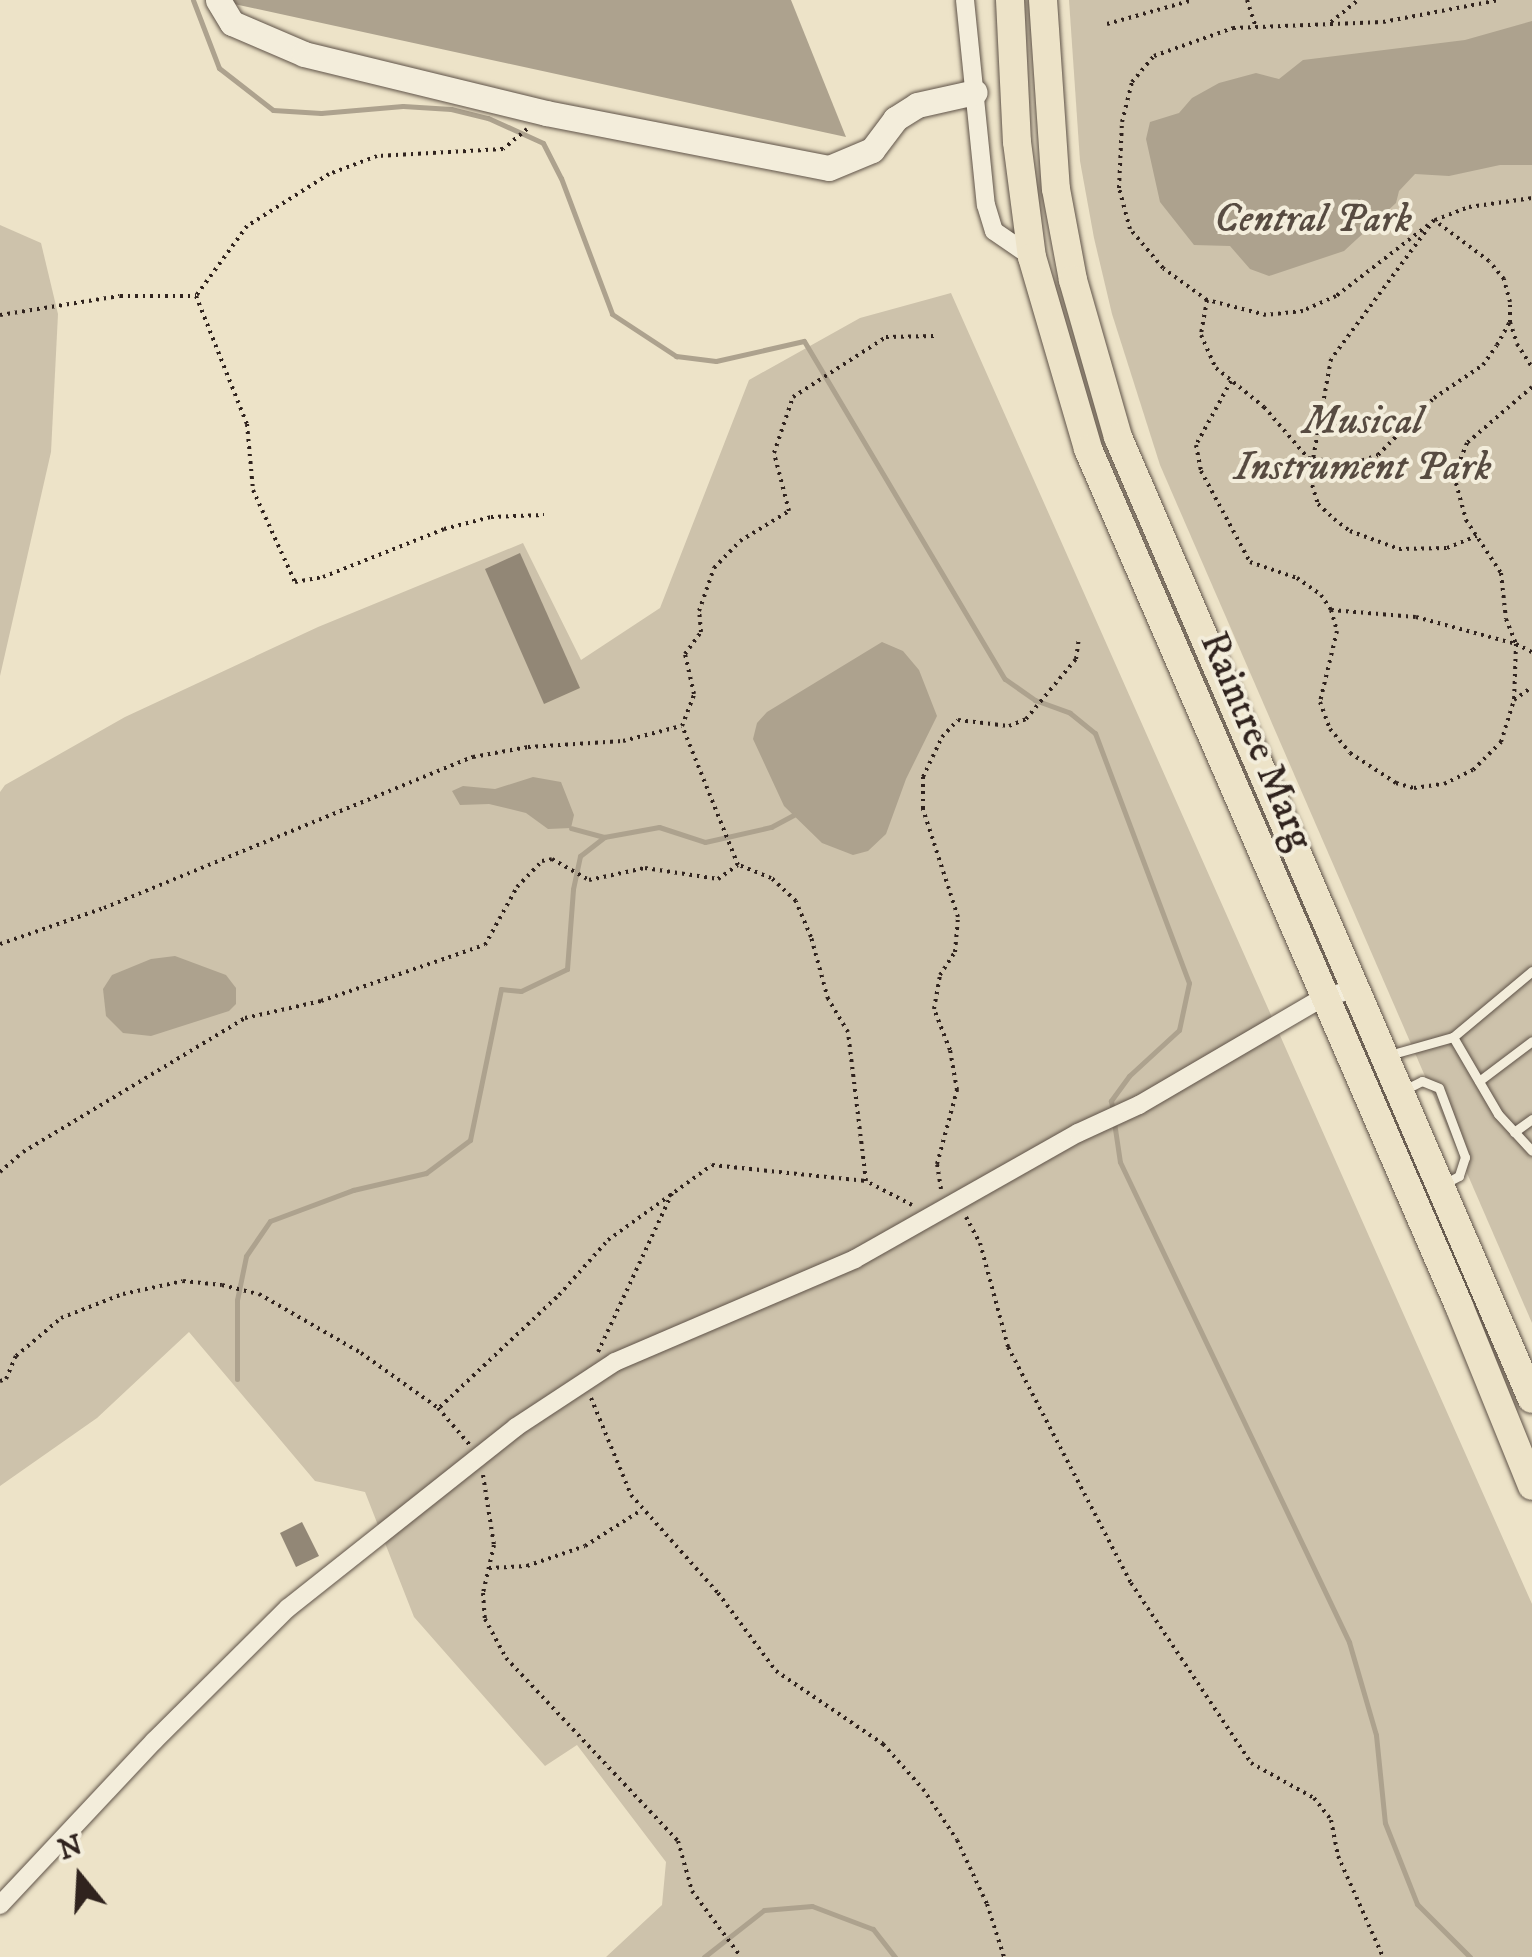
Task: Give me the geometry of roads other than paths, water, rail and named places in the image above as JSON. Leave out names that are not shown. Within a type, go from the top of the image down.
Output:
[{"type":"main road","name":"Raintree Marg","points":[[1010,0],[1018,142],[1032,257],[1068,393],[1104,492],[1459,1306],[1532,1486]]},
{"type":"main road","name":"Raintree Marg","points":[[1043,0],[1056,189],[1100,384],[1140,494],[1442,1184],[1532,1400]]},
{"type":"street","points":[[218,0],[232,23],[268,42],[546,113],[828,168],[872,150],[895,119],[917,105],[975,92]]},
{"type":"street","points":[[966,0],[986,205],[994,231],[1032,257]]},
{"type":"street","points":[[0,1905],[154,1741],[288,1608],[479,1456],[615,1362],[854,1259],[960,1204],[1078,1134],[1139,1105],[1324,997],[1356,989]]},
{"type":"lane","points":[[1386,1056],[1453,1037],[1532,970]]},
{"type":"lane","points":[[1453,1037],[1514,1132],[1532,1152]]},
{"type":"lane","points":[[1479,1081],[1532,1041]]},
{"type":"lane","points":[[1514,1132],[1532,1119]]},
{"type":"waterway","points":[[193,0],[219,68],[273,110],[321,113],[403,106],[451,109],[488,118],[543,143],[561,178],[612,314],[676,356],[716,361],[804,341],[1005,679],[1035,700],[1070,713],[1095,733],[1189,983],[1179,1030],[1129,1076],[1111,1101],[1113,1111]]},
{"type":"waterway","points":[[604,837],[659,827],[705,842],[771,827],[794,815]]},
{"type":"waterway","points":[[237,1379],[237,1300],[246,1256],[270,1221],[353,1190],[426,1173],[470,1140],[501,989],[521,991],[567,969],[573,889],[580,856],[604,837],[571,828]]},
{"type":"waterway","points":[[1114,1122],[1120,1162],[1349,1642],[1376,1735],[1385,1823],[1417,1904],[1470,1957]]},
{"type":"waterway","points":[[704,1957],[764,1910],[812,1906],[873,1929],[895,1957]]},
{"type":"park label","name":"Central Park","points":[[1313,220]]},
{"type":"park label","name":"Musical Instrument Park","points":[[1363,445]]}]
